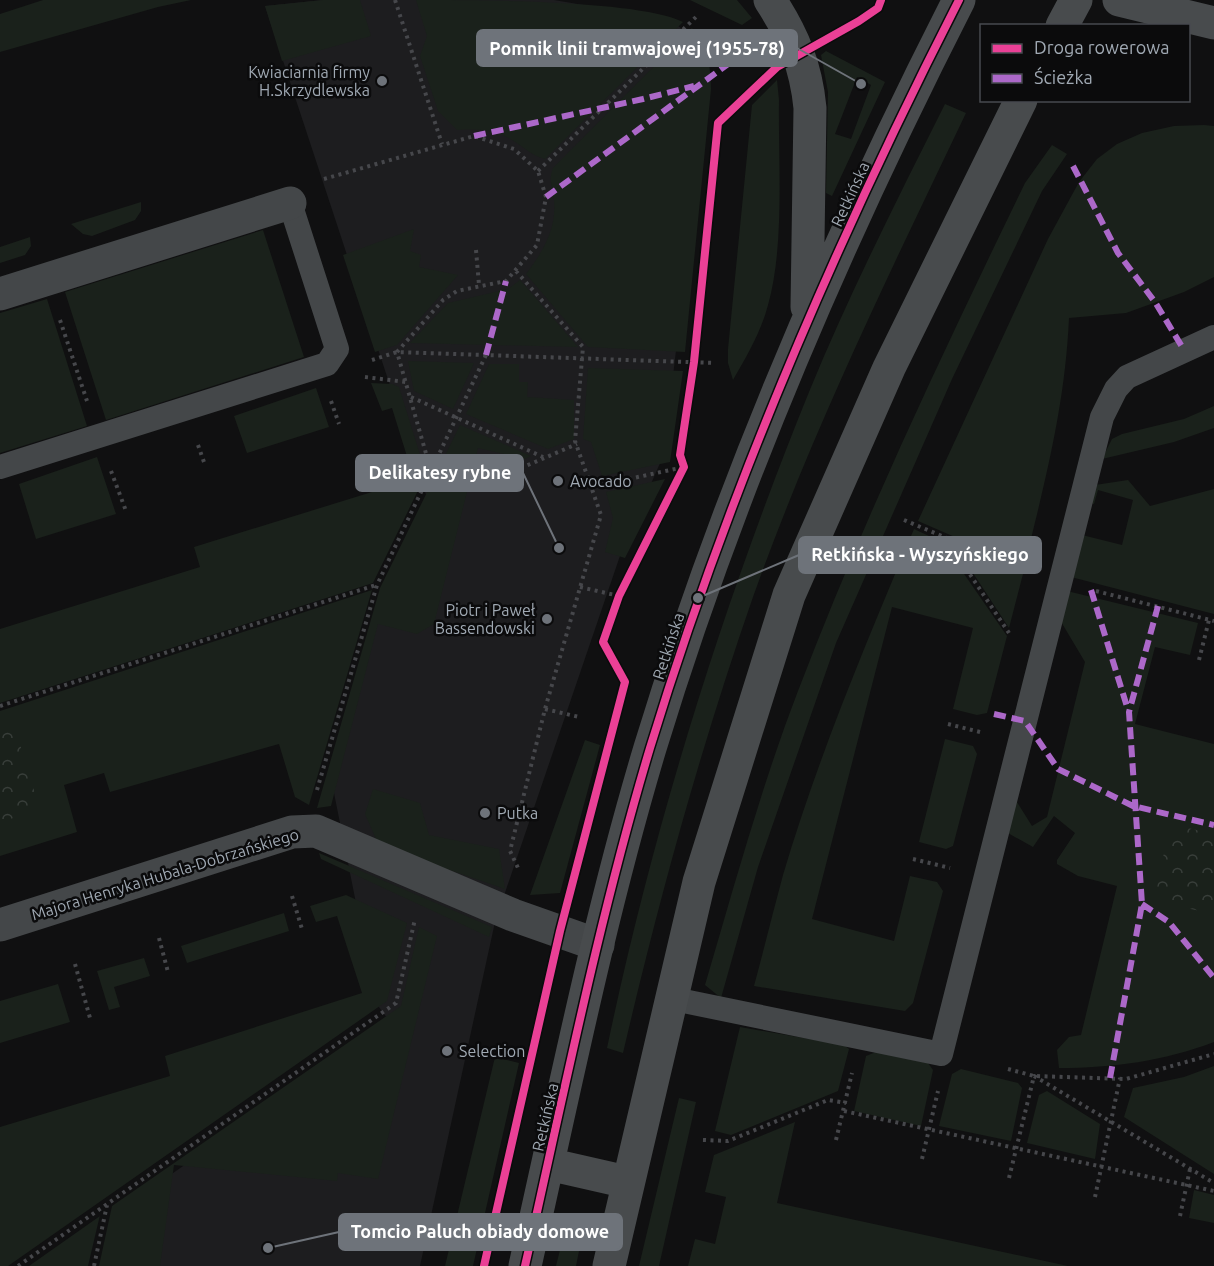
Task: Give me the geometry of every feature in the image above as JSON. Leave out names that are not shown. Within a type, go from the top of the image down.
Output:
[{"type":"street","points":[[770,0],[786,25],[807,77],[810,108],[807,322]]},
{"type":"street","name":"Retkińska","points":[[525,1266],[598,945],[649,752],[698,598],[742,480],[807,322],[861,201],[959,0]]},
{"type":"street","points":[[1063,24],[1076,0]]},
{"type":"street","points":[[1119,0],[1214,23]]},
{"type":"street","points":[[609,1266],[669,998],[699,882],[723,797],[789,595],[889,368],[1020,102]]},
{"type":"street","points":[[0,294],[290,203]]},
{"type":"street","name":"Majora Henryka Hubala-Dobrzańskiego","points":[[0,924],[292,832],[308,830],[316,831],[513,915],[598,945]]},
{"type":"street","points":[[548,1164],[627,1182]]},
{"type":"lane","points":[[0,467],[99,438],[320,366],[332,359],[337,349],[290,203]]},
{"type":"lane","points":[[669,998],[940,1054],[1101,417],[1116,389],[1127,377],[1214,337]]},
{"type":"path","points":[[395,0],[442,144]]},
{"type":"path","points":[[538,171],[697,16]]},
{"type":"path","points":[[320,180],[474,135],[514,148],[538,171],[546,197],[544,216],[537,245],[516,272],[506,281],[457,291],[443,300],[397,352]]},
{"type":"path","points":[[476,250],[479,285]]},
{"type":"path","points":[[516,272],[583,347],[577,444],[601,515],[545,709],[510,851],[523,879]]},
{"type":"path","points":[[46,280],[126,511]]},
{"type":"path","points":[[692,373],[695,350]]},
{"type":"path","points":[[332,359],[356,365],[397,352],[715,363]]},
{"type":"path","points":[[397,352],[431,471]]},
{"type":"path","points":[[308,830],[312,806],[377,585],[486,355]]},
{"type":"path","points":[[356,365],[363,377],[406,382]]},
{"type":"path","points":[[410,397],[543,457]]},
{"type":"path","points":[[492,472],[507,474],[577,444]]},
{"type":"path","points":[[592,487],[683,464]]},
{"type":"path","points":[[904,520],[1029,573],[1212,621],[1199,660]]},
{"type":"path","points":[[945,537],[1012,639]]},
{"type":"path","points":[[0,706],[377,585]]},
{"type":"path","points":[[580,587],[619,596]]},
{"type":"path","points":[[545,709],[579,717]]},
{"type":"path","points":[[948,724],[988,734]]},
{"type":"path","points":[[913,859],[954,868]]},
{"type":"path","points":[[292,896],[302,929]]},
{"type":"path","points":[[18,1266],[396,1003],[417,913]]},
{"type":"path","points":[[159,938],[168,972]]},
{"type":"path","points":[[75,964],[90,1018]]},
{"type":"path","points":[[836,1140],[860,1037]]},
{"type":"path","points":[[1008,1069],[1034,1076],[1120,1078],[1214,1054]]},
{"type":"path","points":[[1034,1076],[1214,1183]]},
{"type":"path","points":[[1009,1178],[1034,1076]]},
{"type":"path","points":[[1095,1197],[1120,1078]]},
{"type":"path","points":[[922,1159],[938,1088]]},
{"type":"path","points":[[703,1140],[728,1141],[828,1100],[846,1103]]},
{"type":"path","points":[[844,1111],[1214,1191]]},
{"type":"path","points":[[1180,1216],[1190,1169]]},
{"type":"path","points":[[94,1266],[107,1204]]},
{"type":"shaded area","points":[[323,0],[554,0],[671,20],[694,39],[705,100],[664,454],[622,550],[495,922],[420,1266],[145,1266],[153,1187],[390,1022],[376,1003],[332,783],[381,611],[431,510],[265,6]]},
{"type":"green space","points":[[43,0],[191,0],[158,7],[0,52],[0,14]]},
{"type":"green space","points":[[323,0],[360,0],[371,36],[282,61],[265,6]]},
{"type":"green space","points":[[416,0],[595,5],[631,9],[683,22],[545,159],[499,134],[479,130],[457,130],[438,111],[420,56],[427,36]]},
{"type":"green space","points":[[690,0],[737,0],[752,18],[742,25]]},
{"type":"green space","points":[[692,28],[707,57],[711,89],[685,352],[588,347],[526,274],[538,258],[551,231],[554,211],[551,181],[553,168]]},
{"type":"green space","points":[[826,51],[885,82],[832,196],[826,193],[828,92],[821,55]],"holes":[[[857,77],[871,85],[851,139],[835,134]]]},
{"type":"green space","points":[[777,80],[780,204],[777,257],[762,325],[733,380],[728,363],[728,349],[752,105]]},
{"type":"green space","points":[[945,104],[966,113],[853,352],[776,535],[734,653],[699,766],[666,880],[623,1053],[607,1048],[646,881],[669,798],[693,716],[748,552],[824,355],[874,246]]},
{"type":"green space","points":[[1174,126],[1214,126],[1214,277],[1184,292],[1126,313],[1069,318],[1059,413],[1024,567],[918,521],[1048,239],[1079,182],[1097,159],[1117,144],[1142,133]]},
{"type":"green space","points":[[1052,145],[1067,154],[1042,191],[952,379],[836,643],[758,867],[721,998],[705,985],[760,800],[823,626],[877,498],[935,372],[1025,183]]},
{"type":"green space","points":[[141,202],[141,211],[135,220],[92,236],[83,234],[71,224]]},
{"type":"green space","points":[[414,229],[410,251],[421,255],[419,267],[458,275],[397,345],[375,352],[343,255]]},
{"type":"green space","points":[[263,230],[304,357],[106,420],[65,292]]},
{"type":"green space","points":[[30,237],[31,246],[25,255],[0,263],[0,247]]},
{"type":"green space","points":[[520,280],[578,347],[410,343],[448,303],[508,289]]},
{"type":"green space","points":[[47,299],[87,426],[0,453],[0,313]]},
{"type":"green space","points":[[408,361],[474,363],[453,409],[414,391]]},
{"type":"green space","points":[[489,364],[519,364],[519,382],[528,382],[527,397],[574,400],[574,439],[548,449],[466,414]]},
{"type":"green space","points":[[588,368],[683,371],[670,462],[602,476],[591,442],[583,439]]},
{"type":"green space","points":[[371,383],[392,384],[399,387],[426,474],[373,583],[0,703],[0,629],[200,567],[194,547],[414,479],[392,408],[382,411]]},
{"type":"green space","points":[[316,388],[329,427],[247,453],[234,416]]},
{"type":"green space","points":[[1214,406],[1214,428],[1174,442],[1102,459],[1112,439],[1122,434],[1184,419]]},
{"type":"green space","points":[[460,425],[531,456],[525,459],[478,448],[434,624],[417,634],[378,624],[331,806],[317,808],[380,588]]},
{"type":"green space","points":[[97,457],[116,514],[36,539],[19,484]]},
{"type":"green space","points":[[665,479],[625,558],[605,552],[613,518],[606,492]]},
{"type":"green space","points":[[1128,480],[1150,506],[1214,489],[1214,614],[1071,577],[1082,535],[1122,545],[1133,500],[1098,490],[1094,504],[1090,503],[1095,485]]},
{"type":"green space","points":[[914,529],[942,542],[1007,636],[987,713],[977,715],[953,709],[973,628],[892,607],[812,919],[894,941],[910,876],[937,882],[943,891],[913,1003],[905,1011],[754,986],[783,875],[811,787]]},
{"type":"green space","points":[[956,547],[1023,574],[1009,628]]},
{"type":"green space","points":[[372,590],[309,805],[295,797],[279,744],[110,792],[104,773],[64,785],[77,832],[0,856],[0,711]]},
{"type":"green space","points":[[1067,591],[1198,623],[1190,655],[1155,647],[1135,724],[1214,744],[1214,1042],[1157,1059],[1099,1067],[1059,1068],[1057,1050],[1069,1037],[1081,1035],[1117,886],[1078,876],[1057,864],[1057,860],[1075,833],[1054,816],[1033,847],[1006,832],[1015,799],[1032,826],[1047,817],[1085,662],[1060,620]]},
{"type":"green space","points":[[11,715],[40,810],[0,822],[0,718]]},
{"type":"green space","points":[[945,739],[973,746],[977,754],[953,846],[946,849],[919,842]]},
{"type":"green space","points":[[585,740],[600,745],[560,893],[530,895]]},
{"type":"green space","points":[[373,789],[420,803],[429,835],[499,849],[505,889],[444,868],[376,839],[365,814]]},
{"type":"green space","points":[[1170,824],[1214,834],[1214,914],[1154,901]]},
{"type":"green space","points":[[319,853],[492,927],[489,937],[321,859]]},
{"type":"green space","points":[[346,895],[407,923],[387,1001],[8,1266],[0,1266],[0,1127],[170,1076],[165,1056],[362,993],[337,916],[316,922],[310,906]]},
{"type":"green space","points":[[284,913],[289,931],[187,963],[181,946]]},
{"type":"green space","points":[[419,927],[437,936],[378,1179],[338,1173],[337,1181],[174,1165],[160,1266],[99,1266],[112,1206],[401,1006]]},
{"type":"green space","points":[[144,958],[150,976],[114,987],[120,1007],[109,1010],[97,971]]},
{"type":"green space","points":[[58,984],[70,1022],[0,1043],[0,1001]]},
{"type":"green space","points":[[740,1027],[844,1045],[849,1049],[838,1091],[731,1135],[715,1131]]},
{"type":"green space","points":[[876,1052],[928,1063],[933,1070],[921,1126],[854,1111],[866,1056]]},
{"type":"green space","points":[[495,1057],[519,1063],[473,1266],[445,1266]]},
{"type":"green space","points":[[1214,1066],[1214,1174],[1124,1117],[1133,1088],[1184,1077]]},
{"type":"green space","points":[[961,1069],[1018,1083],[1022,1088],[1011,1141],[939,1126],[952,1074]]},
{"type":"green space","points":[[1047,1091],[1100,1124],[1095,1159],[1027,1143],[1039,1095]]},
{"type":"green space","points":[[679,1098],[696,1102],[659,1266],[639,1266]]},
{"type":"green space","points":[[795,1122],[777,1203],[1068,1266],[688,1266],[695,1239],[715,1244],[726,1197],[705,1192],[714,1155]]},
{"type":"green space","points":[[1194,1190],[1214,1195],[1214,1223],[1189,1218]]},
{"type":"green space","points":[[100,1216],[88,1266],[29,1266]]},
{"type":"green space","points":[[571,1232],[580,1237],[581,1241],[576,1266],[556,1266],[563,1238]]},
{"type":"marked path","points":[[546,197],[735,59]]},
{"type":"marked path","points":[[474,136],[694,86]]},
{"type":"marked path","points":[[1073,166],[1118,253],[1155,302],[1184,350]]},
{"type":"marked path","points":[[486,355],[506,281]]},
{"type":"marked path","points":[[1091,590],[1128,710]]},
{"type":"marked path","points":[[1110,1078],[1142,904],[1129,712],[1158,606]]},
{"type":"marked path","points":[[994,714],[1025,721],[1058,769],[1133,806],[1214,825]]},
{"type":"marked path","points":[[1142,904],[1169,922],[1214,978]]},
{"type":"cycle path","points":[[484,1266],[560,931],[625,682],[603,642],[619,596],[684,467],[680,455],[694,362],[718,123],[777,67],[859,21],[878,8],[881,0]]},
{"type":"cycle path","points":[[525,1266],[614,876],[650,748],[681,651],[714,556],[788,367],[870,182],[959,0]]},
{"type":"place","name":"Kwiaciarnia firmy H.Skrzydlewska","points":[[382,81]]},
{"type":"place","name":"Pomnik linii tramwajowej (1955-78)","points":[[861,84]]},
{"type":"place","name":"Avocado","points":[[558,481]]},
{"type":"place","name":"Delikatesy rybne","points":[[559,548]]},
{"type":"place","name":"Retkińska - Wyszyńskiego","points":[[698,598]]},
{"type":"place","name":"Piotr i Paweł Bassendowski","points":[[547,619]]},
{"type":"place","name":"Putka","points":[[485,813]]},
{"type":"place","name":"Selection","points":[[447,1051]]},
{"type":"place","name":"Tomcio Paluch obiady domowe","points":[[268,1248]]}]
